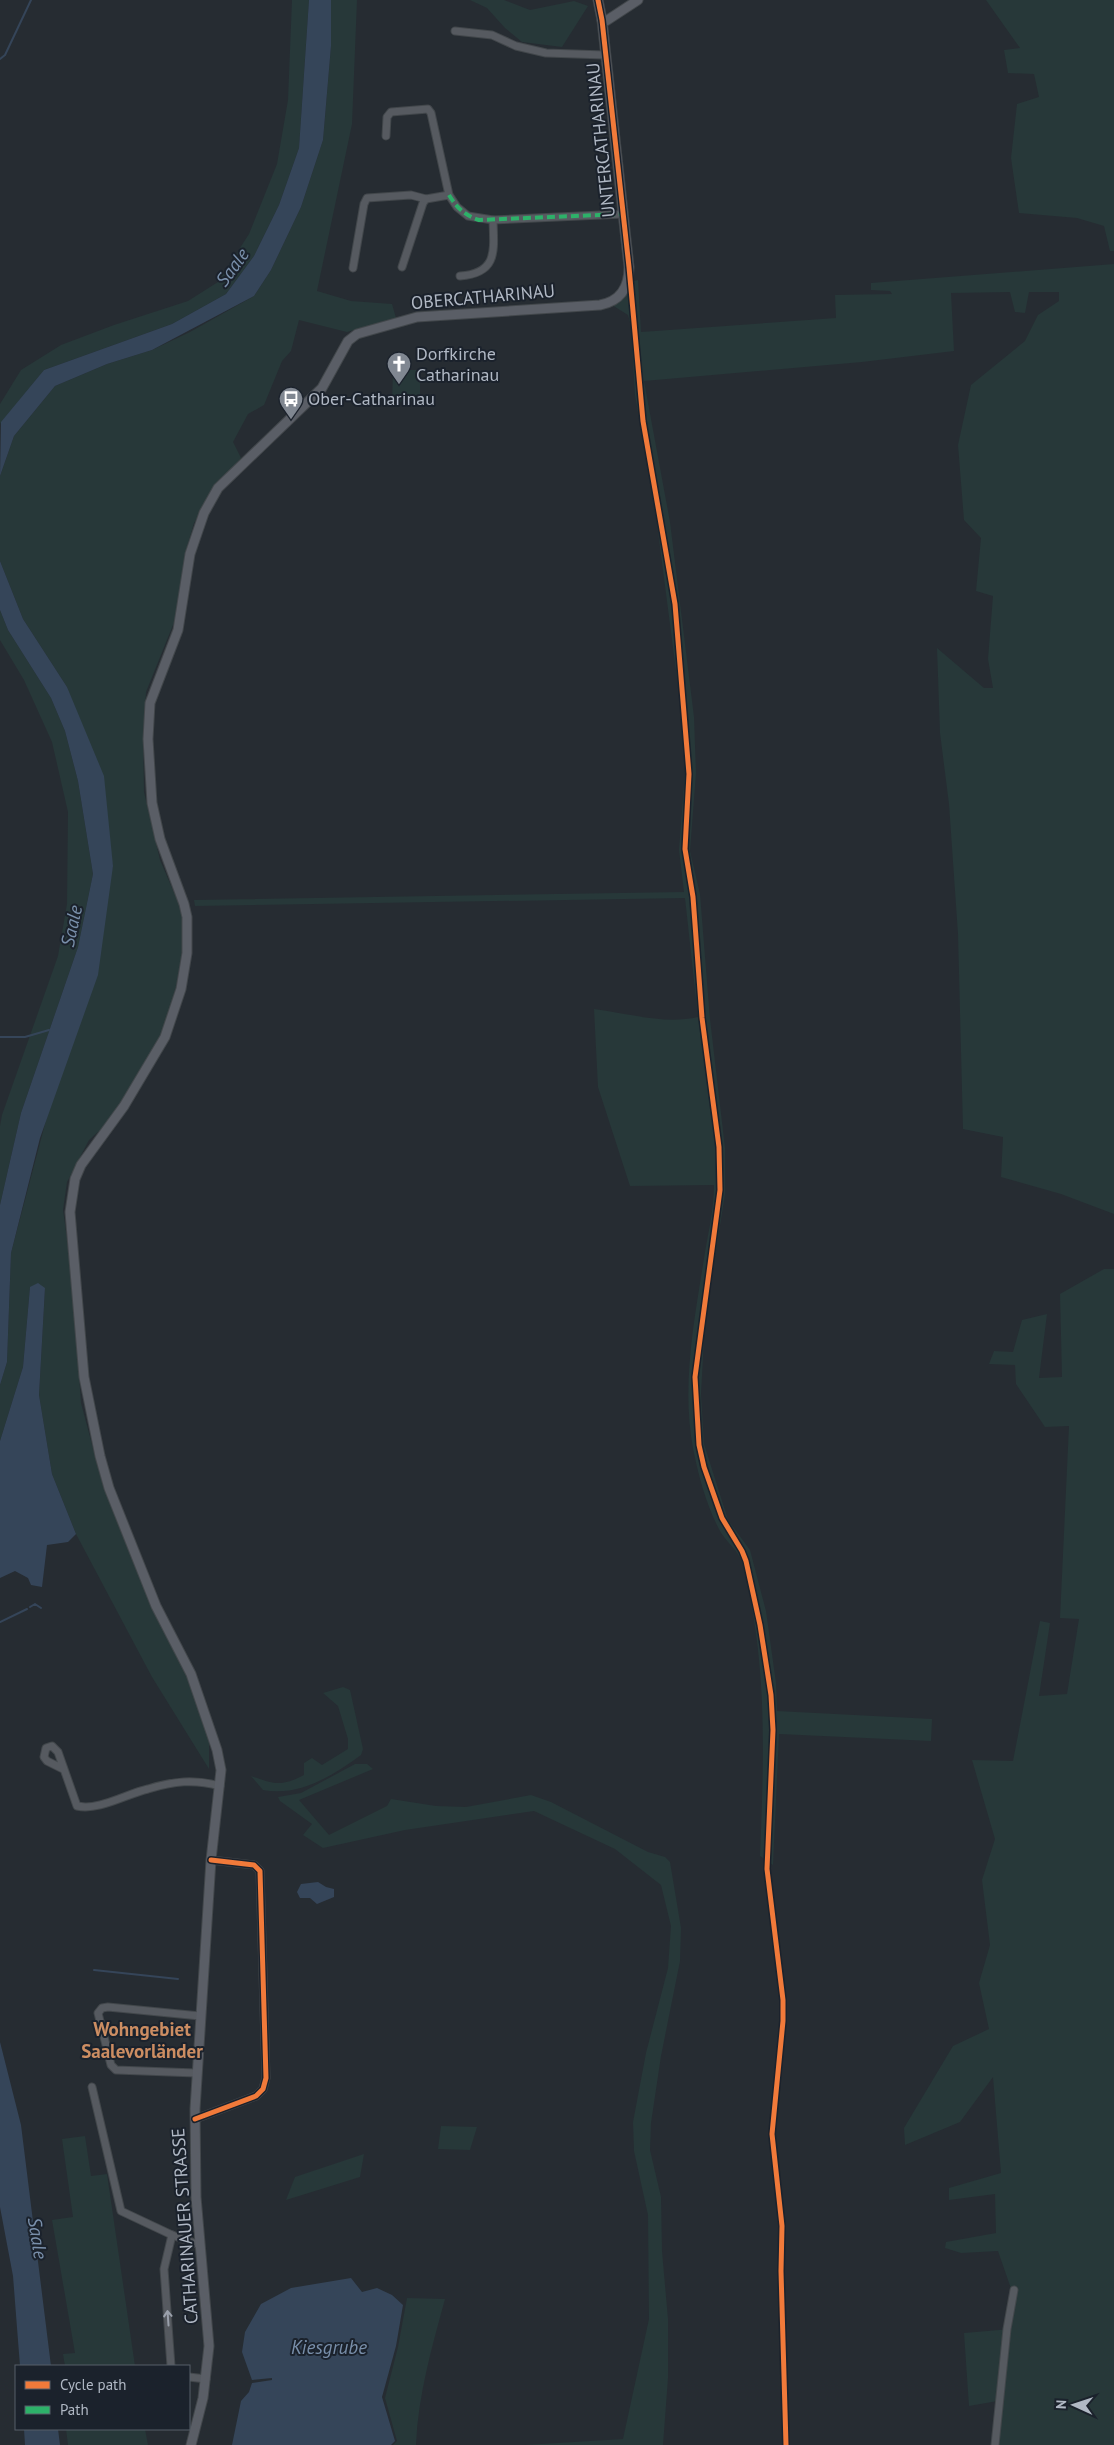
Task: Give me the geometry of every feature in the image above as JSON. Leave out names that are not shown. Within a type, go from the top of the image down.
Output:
[{"type":"main road","name":"UNTERCATHARINAU","points":[[598,0],[602,20],[629,277]]},
{"type":"main road","points":[[602,20],[606,21],[638,0]]},
{"type":"main road","name":"OBERCATHARINAU","points":[[212,1736],[191,1674],[156,1606],[109,1488],[100,1456],[84,1377],[70,1212],[75,1179],[81,1165],[124,1106],[164,1038],[181,989],[187,953],[187,917],[160,839],[152,803],[148,739],[153,691],[178,630],[193,542],[204,513],[218,488],[322,388],[329,379],[345,345],[352,337],[418,317],[611,303],[627,287],[629,277]]},
{"type":"main road","name":"CATHARINAUER STRASSE","points":[[192,2445],[206,2379],[209,2346],[208,2316],[196,2197],[195,2119],[196,2073],[211,1860],[220,1786],[220,1761],[212,1736]]},
{"type":"street","name":"UNTERCATHARINAU","points":[[455,31],[492,36],[523,48],[546,53],[605,55]]},
{"type":"street","points":[[386,136],[387,117],[391,112],[428,109],[431,114],[449,195],[457,207],[468,216],[493,220],[623,214]]},
{"type":"street","points":[[353,268],[364,204],[367,198],[411,194],[426,199],[449,195]]},
{"type":"street","points":[[402,267],[426,199]]},
{"type":"street","points":[[460,276],[481,272],[491,261],[494,246],[493,220]]},
{"type":"street","points":[[63,1769],[72,1797],[77,1806],[83,1807],[97,1806],[171,1783],[199,1780],[220,1786]]},
{"type":"street","points":[[195,2119],[256,2096],[263,2089],[266,2078],[260,1871],[254,1864],[211,1860]]},
{"type":"street","points":[[196,2073],[116,2070],[111,2065],[98,2013],[102,2008],[108,2007],[200,2016]]},
{"type":"street","points":[[92,2087],[121,2210],[172,2235],[200,2245]]},
{"type":"street","points":[[171,2365],[164,2269],[172,2235]]},
{"type":"street","points":[[996,2445],[1007,2330],[1014,2290]]},
{"type":"street","points":[[190,2377],[206,2379]]},
{"type":"shaded area","points":[[292,0],[309,0],[299,148],[279,205],[254,256],[226,294],[172,324],[44,370],[0,424],[0,404],[21,370],[61,345],[114,325],[188,301],[218,282],[249,234],[277,164],[288,100]]},
{"type":"shaded area","points":[[331,0],[357,0],[352,124],[317,291],[351,301],[392,304],[396,318],[347,332],[299,320],[291,351],[282,361],[264,405],[248,414],[233,442],[241,458],[212,492],[194,523],[185,554],[177,615],[146,692],[143,737],[144,792],[160,860],[182,911],[182,952],[176,987],[162,1034],[121,1106],[108,1123],[89,1140],[67,1182],[63,1210],[72,1274],[81,1403],[103,1486],[151,1605],[189,1671],[209,1730],[209,1769],[152,1677],[76,1534],[52,1474],[39,1395],[45,1289],[30,1287],[23,1367],[0,1441],[0,1385],[7,1362],[11,1253],[113,866],[67,687],[23,619],[0,561],[0,476],[14,436],[55,386],[107,364],[152,350],[190,332],[254,296],[271,270],[301,207],[323,140],[331,46]]},
{"type":"shaded area","points":[[470,0],[504,0],[530,10],[574,1],[588,6],[562,47],[522,42],[505,28],[487,8]]},
{"type":"shaded area","points":[[986,0],[1114,0],[1114,251],[1110,251],[1104,226],[1077,218],[1019,213],[1011,158],[1017,104],[1039,97],[1034,74],[1008,73],[1004,50],[1020,48]]},
{"type":"shaded area","points":[[1114,264],[1114,1214],[1061,1194],[1001,1177],[1003,1137],[963,1129],[958,934],[949,804],[940,733],[937,648],[984,688],[993,688],[988,659],[993,596],[976,591],[981,538],[964,520],[958,445],[971,385],[1025,341],[1038,315],[1059,301],[1059,292],[1029,292],[1025,313],[1015,312],[1010,292],[951,293],[954,351],[862,362],[644,381],[670,522],[694,717],[696,773],[690,851],[700,894],[710,1019],[725,1148],[725,1194],[705,1320],[701,1394],[704,1444],[728,1520],[750,1550],[766,1611],[776,1683],[777,1711],[932,1719],[931,1741],[779,1734],[773,1865],[760,1856],[763,1781],[762,1708],[760,1672],[750,1599],[742,1562],[720,1531],[707,1501],[695,1458],[690,1424],[688,1399],[691,1350],[714,1185],[630,1186],[598,1087],[594,1009],[646,1018],[672,1020],[698,1017],[685,898],[195,906],[194,900],[684,892],[679,850],[685,772],[682,717],[657,524],[635,395],[631,326],[628,315],[612,305],[621,300],[634,281],[638,280],[641,332],[836,318],[835,295],[892,294],[890,291],[871,290],[871,283]]},
{"type":"shaded area","points":[[393,370],[420,370],[420,401],[392,402]]},
{"type":"shaded area","points":[[0,610],[8,630],[51,698],[65,731],[78,781],[93,874],[78,947],[21,1113],[0,1205],[0,1126],[2,1115],[58,956],[67,904],[68,812],[52,742],[24,680],[0,640]]},
{"type":"shaded area","points":[[1104,1269],[1114,1269],[1114,2445],[997,2445],[1003,2400],[969,2406],[964,2333],[1011,2329],[1015,2300],[998,2251],[961,2253],[945,2248],[946,2242],[996,2233],[995,2194],[949,2200],[949,2188],[1001,2173],[993,2077],[960,2122],[905,2145],[904,2128],[953,2046],[989,2029],[979,1983],[990,1945],[982,1880],[995,1839],[972,1760],[1013,1761],[1040,1621],[1050,1623],[1039,1696],[1067,1694],[1079,1619],[1060,1618],[1069,1426],[1045,1427],[1016,1384],[1015,1365],[989,1364],[994,1351],[1013,1352],[1022,1320],[1047,1314],[1039,1378],[1062,1377],[1060,1294]]},
{"type":"shaded area","points":[[343,1687],[350,1690],[363,1749],[361,1755],[327,1777],[302,1788],[276,1791],[263,1790],[251,1776],[266,1781],[283,1783],[304,1775],[304,1763],[312,1758],[322,1765],[348,1749],[348,1739],[338,1706],[323,1693]]},
{"type":"shaded area","points":[[355,1764],[367,1764],[373,1769],[299,1800],[329,1835],[387,1806],[391,1799],[436,1806],[466,1807],[531,1795],[551,1802],[648,1852],[665,1857],[670,1862],[681,1928],[680,1961],[661,2056],[651,2123],[650,2150],[661,2197],[662,2251],[668,2319],[668,2378],[663,2445],[525,2445],[623,2439],[649,2319],[648,2215],[634,2151],[633,2122],[646,2053],[668,1968],[671,1926],[661,1885],[615,1849],[534,1811],[405,1830],[323,1848],[303,1835],[312,1824],[280,1801],[278,1797],[301,1793]]},
{"type":"shaded area","points":[[441,2126],[477,2127],[470,2150],[438,2149]]},
{"type":"shaded area","points":[[85,2136],[91,2176],[107,2174],[135,2365],[65,2365],[63,2354],[75,2353],[52,2220],[73,2217],[62,2139]]},
{"type":"shaded area","points":[[364,2154],[360,2177],[286,2200],[295,2177]]},
{"type":"shaded area","points":[[407,2298],[445,2299],[423,2389],[416,2445],[393,2445],[397,2441],[385,2398],[398,2347]]},
{"type":"shaded area","points":[[66,2430],[145,2430],[148,2445],[68,2445]]},
{"type":"water","points":[[309,0],[331,0],[331,46],[323,140],[301,207],[271,270],[254,296],[152,350],[107,364],[55,386],[14,436],[0,476],[1,422],[44,370],[172,324],[226,294],[254,256],[279,205],[299,148]]},
{"type":"water","points":[[0,561],[23,619],[67,687],[104,776],[113,866],[98,975],[40,1138],[11,1253],[7,1362],[0,1385],[0,1205],[21,1113],[78,947],[93,874],[78,781],[65,731],[51,698],[8,630],[0,610]]},
{"type":"water","points":[[38,1283],[45,1288],[39,1395],[52,1474],[76,1534],[68,1542],[47,1545],[42,1587],[31,1585],[28,1578],[15,1571],[0,1578],[0,1441],[23,1367],[30,1287]]},
{"type":"water","points":[[318,1882],[334,1889],[334,1897],[317,1904],[310,1898],[300,1898],[297,1892],[301,1884]]},
{"type":"water","points":[[0,2042],[21,2125],[51,2365],[20,2365],[13,2276],[0,2207]]},
{"type":"water","name":"Kiesgrube","points":[[351,2278],[362,2292],[377,2288],[392,2295],[403,2305],[396,2346],[382,2397],[395,2441],[391,2445],[232,2445],[241,2401],[249,2392],[252,2383],[272,2380],[272,2378],[252,2380],[242,2352],[245,2332],[261,2304],[291,2288]]},
{"type":"water","points":[[24,2430],[58,2430],[60,2445],[25,2445]]},
{"type":"waterway","points":[[0,59],[5,55],[31,0]]},
{"type":"waterway","points":[[0,1037],[25,1037],[49,1030]]},
{"type":"waterway","points":[[30,1607],[35,1604],[41,1608]]},
{"type":"waterway","points":[[0,1622],[27,1609]]},
{"type":"waterway","points":[[94,1970],[178,1979]]},
{"type":"marked path","points":[[449,195],[461,210],[479,220],[623,214]]},
{"type":"cycle path","points":[[598,0],[602,20],[629,267],[643,421],[675,604],[689,774],[685,849],[693,897],[702,1018],[719,1147],[720,1190],[695,1377],[699,1445],[704,1467],[722,1518],[746,1561],[760,1625],[771,1695],[773,1730],[767,1869],[783,2000],[783,2021],[772,2134],[782,2226],[781,2271],[786,2445]]},
{"type":"cycle path","points":[[195,2119],[256,2096],[263,2089],[266,2078],[260,1871],[254,1865],[211,1860]]},
{"type":"place","name":"Dorfkirche Catharinau","points":[[399,385]]},
{"type":"place","name":"Ober-Catharinau","points":[[291,420]]},
{"type":"district","name":"Wohngebiet Saalevorländer","points":[[142,2040]]},
{"type":"water label","name":"Saale","points":[[232,267]]},
{"type":"water label","name":"Saale","points":[[71,926]]},
{"type":"water label","name":"Saale","points":[[38,2238]]}]
